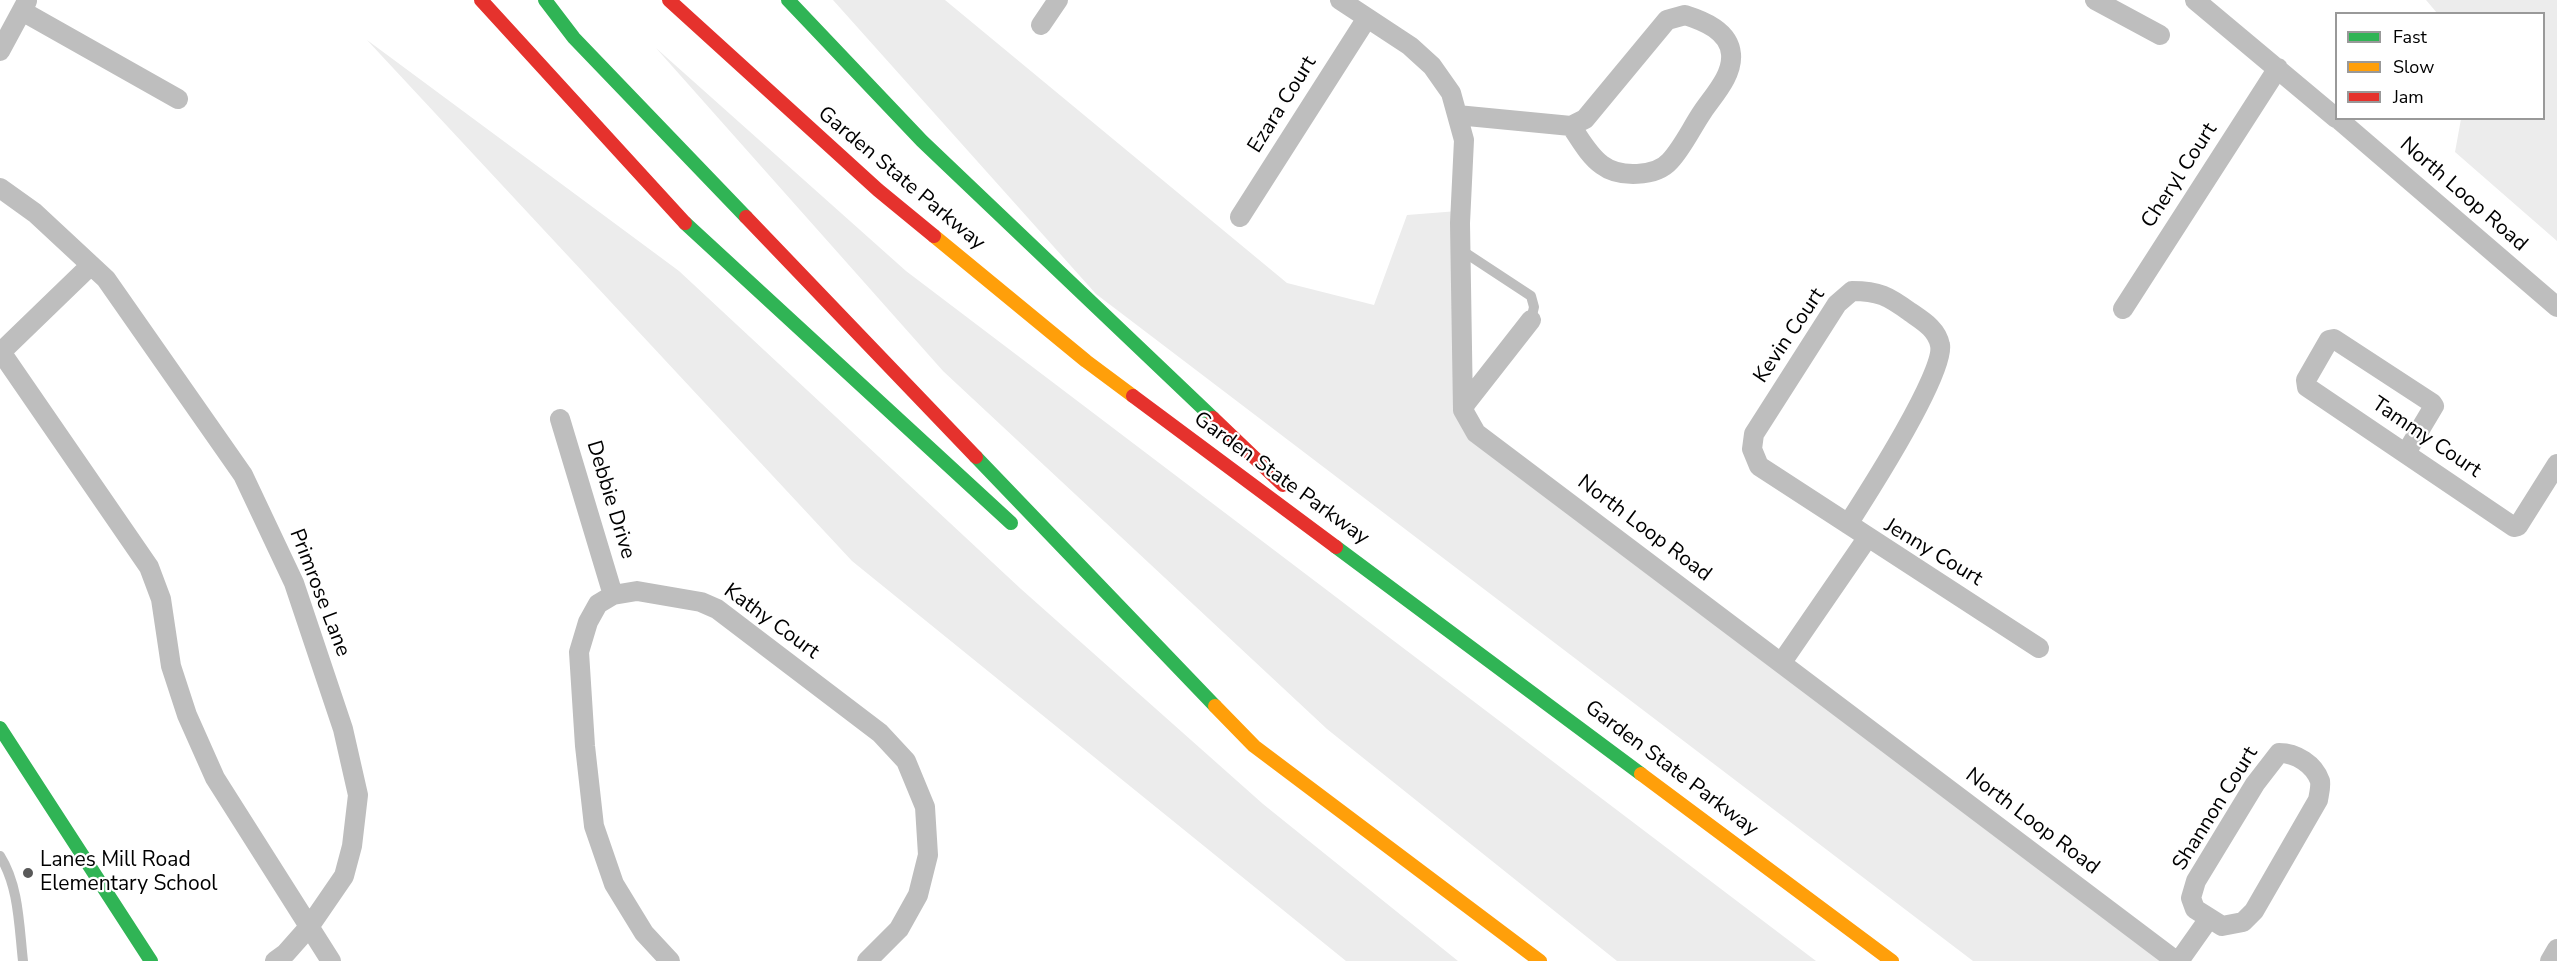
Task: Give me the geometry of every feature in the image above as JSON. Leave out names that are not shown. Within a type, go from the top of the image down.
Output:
[{"type":"main road","points":[[481,0],[682,220],[1025,535]]},
{"type":"main road","points":[[545,0],[582,47],[1254,746]]},
{"type":"main road","name":"Garden State Parkway","points":[[669,0],[878,190],[1077,354],[1892,961]]},
{"type":"main road","points":[[788,0],[922,141],[1292,493]]},
{"type":"main road","points":[[1309,510],[1387,584]]},
{"type":"main road","points":[[1086,592],[1254,746],[1540,961]]},
{"type":"main road","points":[[0,728],[151,961]]},
{"type":"street","points":[[1041,25],[1058,0]]},
{"type":"street","points":[[1340,0],[1410,46],[1432,66],[1451,93],[1464,140],[1461,250],[1463,410]]},
{"type":"street","points":[[2095,0],[2160,35]]},
{"type":"street","name":"North Loop Road","points":[[2195,0],[2335,116]]},
{"type":"street","points":[[0,51],[25,6],[178,99]]},
{"type":"street","points":[[1457,115],[1570,126],[1585,119],[1667,20],[1685,15],[1702,21],[1723,34],[1731,54],[1728,74],[1669,162],[1653,172],[1634,175],[1604,167],[1593,158],[1570,126]]},
{"type":"street","name":"Ezara Court","points":[[1240,217],[1367,18]]},
{"type":"street","name":"Cheryl Court","points":[[2123,309],[2278,68]]},
{"type":"street","name":"North Loop Road","points":[[2339,120],[2557,308]]},
{"type":"street","name":"Primrose Lane","points":[[0,188],[35,213],[106,279],[243,475],[294,583],[343,729],[358,795],[352,846],[344,876],[309,927],[286,953],[275,961]]},
{"type":"street","points":[[91,265],[0,352],[149,567],[161,599],[171,666],[187,715],[215,778],[332,961]]},
{"type":"street","name":"Kevin Court","points":[[1848,524],[1911,421],[1938,362],[1941,346],[1932,327],[1887,296],[1872,291],[1852,291],[1837,304],[1754,434],[1752,449],[1759,466],[1848,524],[1868,537]]},
{"type":"street","points":[[1463,410],[1466,403],[1531,320]]},
{"type":"street","name":"Tammy Court","points":[[2406,453],[2434,406],[2432,403],[2334,339],[2329,339],[2306,380],[2307,387],[2514,527],[2518,526],[2557,464]]},
{"type":"street","name":"North Loop Road","points":[[1463,410],[1476,433],[2178,961]]},
{"type":"street","name":"Debbie Drive","points":[[560,420],[613,595]]},
{"type":"street","name":"Jenny Court","points":[[1782,662],[1868,537],[2039,648]]},
{"type":"street","name":"Kathy Court","points":[[613,595],[637,591],[701,602],[717,609],[880,733],[906,761],[925,807],[928,855],[918,895],[878,957]]},
{"type":"street","points":[[613,595],[598,604],[588,622],[579,652],[585,746],[594,826],[614,884],[644,933],[670,961]]},
{"type":"street","name":"Shannon Court","points":[[2279,753],[2292,753],[2312,768],[2321,783],[2318,800],[2254,911],[2243,922],[2222,926],[2208,920],[2194,909],[2191,898],[2196,881],[2255,784],[2279,753]]},
{"type":"street","points":[[2178,961],[2208,920]]},
{"type":"street","points":[[2550,961],[2557,949]]},
{"type":"lane","points":[[1461,250],[1531,296],[1534,307],[1531,320]]},
{"type":"lane","points":[[0,856],[14,889],[23,961]]},
{"type":"shaded area","points":[[833,0],[945,0],[1287,283],[1374,305],[1407,215],[1458,211],[1468,425],[2171,961],[1973,961],[1096,294]]},
{"type":"shaded area","points":[[2426,0],[2557,0],[2557,241],[2455,152],[2461,120],[2545,120],[2545,12],[2436,12]]},
{"type":"shaded area","points":[[367,40],[679,271],[1021,589],[1263,804],[1458,961],[1346,961],[852,561]]},
{"type":"shaded area","points":[[656,48],[906,271],[1816,961],[1617,961],[1327,729],[943,371]]},
{"type":"traffic: fast","points":[[545,0],[574,38],[746,217]]},
{"type":"traffic: fast","points":[[788,0],[922,141],[1213,418]]},
{"type":"traffic: fast","points":[[685,223],[1011,523]]},
{"type":"traffic: fast","points":[[976,457],[1215,706]]},
{"type":"traffic: fast","points":[[1336,547],[1641,774]]},
{"type":"traffic: fast","points":[[0,728],[151,961]]},
{"type":"traffic: slow","points":[[934,236],[1086,361],[1133,396]]},
{"type":"traffic: slow","points":[[1215,706],[1254,746],[1540,961]]},
{"type":"traffic: slow","points":[[1641,774],[1892,961]]},
{"type":"traffic: jam","points":[[481,0],[685,223]]},
{"type":"traffic: jam","points":[[669,0],[878,190],[934,236]]},
{"type":"traffic: jam","points":[[746,217],[976,457]]},
{"type":"traffic: jam","points":[[1133,396],[1336,547]]},
{"type":"traffic: jam","points":[[1213,418],[1283,485]]},
{"type":"place","name":"Lanes Mill Road Elementary School","points":[[28,873]]}]
